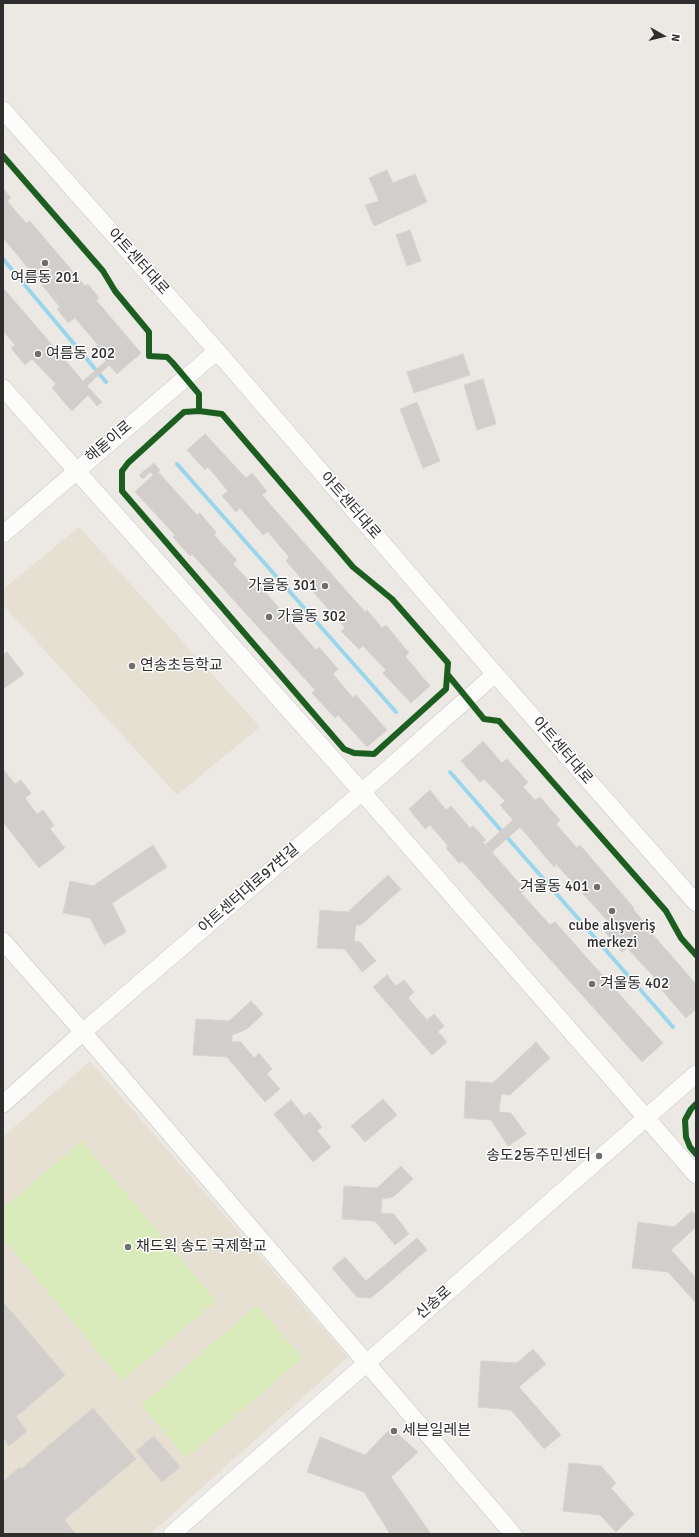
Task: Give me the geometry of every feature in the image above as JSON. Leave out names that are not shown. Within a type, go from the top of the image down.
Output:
[{"type":"street","name":"아트센터대로","points":[[3,110],[217,350],[495,674],[696,903]]},
{"type":"street","name":"해돋이로","points":[[3,534],[217,350]]},
{"type":"street","points":[[3,388],[75,471],[362,792],[696,1175]]},
{"type":"street","name":"아트센터대로97번길","points":[[3,1104],[83,1032],[362,792],[495,674]]},
{"type":"street","points":[[3,941],[367,1362],[513,1534]]},
{"type":"street","name":"신송로","points":[[172,1534],[645,1117],[696,1074]]},
{"type":"shaded area","name":"연송초등학교","points":[[79,527],[260,727],[177,795],[3,605],[3,589]]},
{"type":"shaded area","name":"채드윅 송도 국제학교","points":[[90,1061],[348,1357],[150,1534],[3,1534],[3,1137]]},
{"type":"green space","points":[[82,1141],[216,1301],[122,1381],[3,1238],[3,1208]]},
{"type":"green space","points":[[257,1305],[303,1358],[186,1458],[141,1405]]},
{"type":"building","points":[[387,170],[393,183],[415,174],[427,202],[374,226],[365,205],[379,201],[369,178]]},
{"type":"building","name":"여름동 201","points":[[3,188],[11,198],[7,201],[26,223],[30,221],[85,286],[88,284],[99,298],[96,300],[141,353],[117,374],[94,347],[98,345],[75,318],[68,323],[57,309],[60,307],[5,240],[3,241]]},
{"type":"building","points":[[410,230],[421,261],[407,266],[396,235]]},
{"type":"building","name":"여름동 202","points":[[5,290],[83,381],[106,361],[109,365],[87,386],[102,402],[97,406],[88,395],[72,411],[52,388],[56,384],[32,359],[25,365],[11,348],[15,345],[3,331],[3,291]]},
{"type":"building","points":[[463,354],[470,375],[414,393],[407,372]]},
{"type":"building","points":[[483,379],[496,424],[477,430],[464,385]]},
{"type":"building","points":[[417,402],[440,461],[423,468],[400,409]]},
{"type":"building","name":"가을동 301","points":[[205,434],[246,478],[252,473],[267,491],[262,495],[365,612],[367,610],[382,628],[386,625],[409,653],[405,656],[430,686],[411,703],[383,673],[386,670],[363,646],[359,649],[341,631],[345,628],[286,561],[289,557],[268,532],[263,535],[240,508],[236,512],[222,496],[228,491],[208,467],[205,470],[187,450]]},
{"type":"building","name":"가을동 302","points":[[154,463],[160,470],[158,472],[197,515],[200,513],[216,532],[214,535],[237,560],[233,564],[256,588],[259,585],[316,650],[319,647],[338,669],[333,674],[353,698],[356,695],[387,730],[367,747],[338,715],[335,718],[312,693],[315,690],[192,554],[190,556],[173,537],[175,535],[135,492],[153,475],[150,472],[143,479],[139,475]]},
{"type":"building","points":[[7,652],[24,674],[3,689],[3,655]]},
{"type":"building","name":"겨울동 401","points":[[483,741],[502,763],[507,759],[528,782],[523,787],[535,800],[540,797],[560,820],[556,824],[577,848],[580,845],[634,908],[633,909],[649,928],[648,929],[696,984],[696,1009],[686,1018],[653,980],[655,978],[627,948],[622,952],[605,932],[612,926],[556,864],[554,867],[520,827],[492,852],[485,845],[513,820],[500,805],[505,801],[484,779],[480,782],[461,761]]},
{"type":"building","points":[[3,769],[15,784],[21,780],[31,793],[25,798],[37,814],[43,810],[54,825],[50,829],[65,848],[39,868],[3,822]]},
{"type":"building","name":"겨울동 402","points":[[430,790],[446,810],[451,806],[470,828],[473,826],[486,840],[483,842],[525,890],[521,893],[550,925],[555,922],[663,1043],[642,1062],[462,861],[459,863],[446,848],[448,846],[430,825],[425,829],[409,809]]},
{"type":"building","points":[[153,845],[167,867],[112,903],[126,932],[104,945],[90,918],[63,913],[70,881],[93,886]]},
{"type":"building","points":[[388,875],[401,889],[361,925],[356,925],[354,941],[360,942],[376,961],[362,972],[345,949],[317,948],[320,910],[348,912]]},
{"type":"building","points":[[387,975],[396,986],[404,980],[414,992],[408,998],[427,1020],[434,1014],[444,1026],[438,1032],[447,1042],[432,1055],[373,987]]},
{"type":"building","points":[[251,1001],[263,1014],[247,1029],[232,1035],[232,1042],[241,1042],[254,1058],[259,1053],[272,1069],[267,1074],[280,1089],[265,1102],[227,1057],[193,1055],[196,1019],[229,1021]]},
{"type":"building","points":[[536,1042],[550,1058],[510,1095],[501,1094],[499,1112],[511,1113],[526,1134],[508,1146],[491,1120],[464,1118],[466,1081],[493,1083]]},
{"type":"building","points":[[383,1099],[397,1115],[365,1142],[351,1126]]},
{"type":"building","points":[[291,1100],[304,1116],[310,1112],[322,1127],[317,1131],[331,1147],[313,1162],[274,1114]]},
{"type":"building","points":[[401,1166],[413,1179],[393,1197],[382,1199],[381,1213],[394,1214],[409,1234],[395,1245],[375,1221],[342,1219],[344,1186],[377,1188]]},
{"type":"building","points":[[692,1211],[696,1216],[696,1227],[671,1250],[696,1278],[696,1303],[668,1272],[632,1268],[638,1222],[674,1227]]},
{"type":"building","points":[[417,1238],[427,1250],[371,1298],[357,1297],[332,1268],[345,1257],[366,1281]]},
{"type":"building","points":[[4,1303],[65,1375],[16,1417],[27,1431],[9,1446],[3,1438]]},
{"type":"building","points":[[533,1349],[546,1364],[519,1387],[561,1435],[544,1449],[511,1410],[478,1407],[481,1361],[517,1363]]},
{"type":"building","points":[[93,1408],[136,1459],[64,1520],[76,1534],[3,1534],[3,1482],[20,1467],[21,1469]]},
{"type":"building","points":[[391,1428],[418,1452],[391,1477],[431,1534],[390,1534],[364,1492],[307,1472],[320,1437],[365,1455]]},
{"type":"building","points":[[154,1436],[180,1467],[162,1482],[136,1451]]},
{"type":"building","points":[[569,1463],[601,1466],[616,1483],[611,1488],[634,1514],[616,1532],[600,1515],[563,1511]]},
{"type":"waterway","points":[[3,259],[106,382]]},
{"type":"waterway","points":[[177,464],[396,712]]},
{"type":"waterway","points":[[450,772],[673,1027]]},
{"type":"cycle path","points":[[3,156],[103,271],[115,291],[149,332],[149,356],[167,357],[172,362],[199,394],[199,411],[222,414],[353,567],[392,599],[448,663],[446,689],[374,754],[354,753],[344,749],[122,491],[122,471],[128,463],[184,412],[199,411]]},
{"type":"cycle path","points":[[448,675],[484,719],[499,721],[666,911],[681,938],[696,955]]},
{"type":"cycle path","points":[[696,1104],[691,1109],[685,1120],[686,1137],[690,1147],[696,1154]]},
{"type":"place","name":"여름동 201","points":[[45,263]]},
{"type":"place","name":"여름동 202","points":[[38,354]]},
{"type":"place","name":"가을동 301","points":[[325,586]]},
{"type":"place","name":"가을동 302","points":[[269,617]]},
{"type":"place","name":"연송초등학교","points":[[132,666]]},
{"type":"place","name":"겨울동 401","points":[[597,887]]},
{"type":"place","name":"cube alışveriş merkezi","points":[[612,911]]},
{"type":"place","name":"겨울동 402","points":[[592,984]]},
{"type":"place","name":"송도2동주민센터","points":[[599,1156]]},
{"type":"place","name":"채드윅 송도 국제학교","points":[[128,1247]]},
{"type":"place","name":"세븐일레븐","points":[[394,1431]]}]
